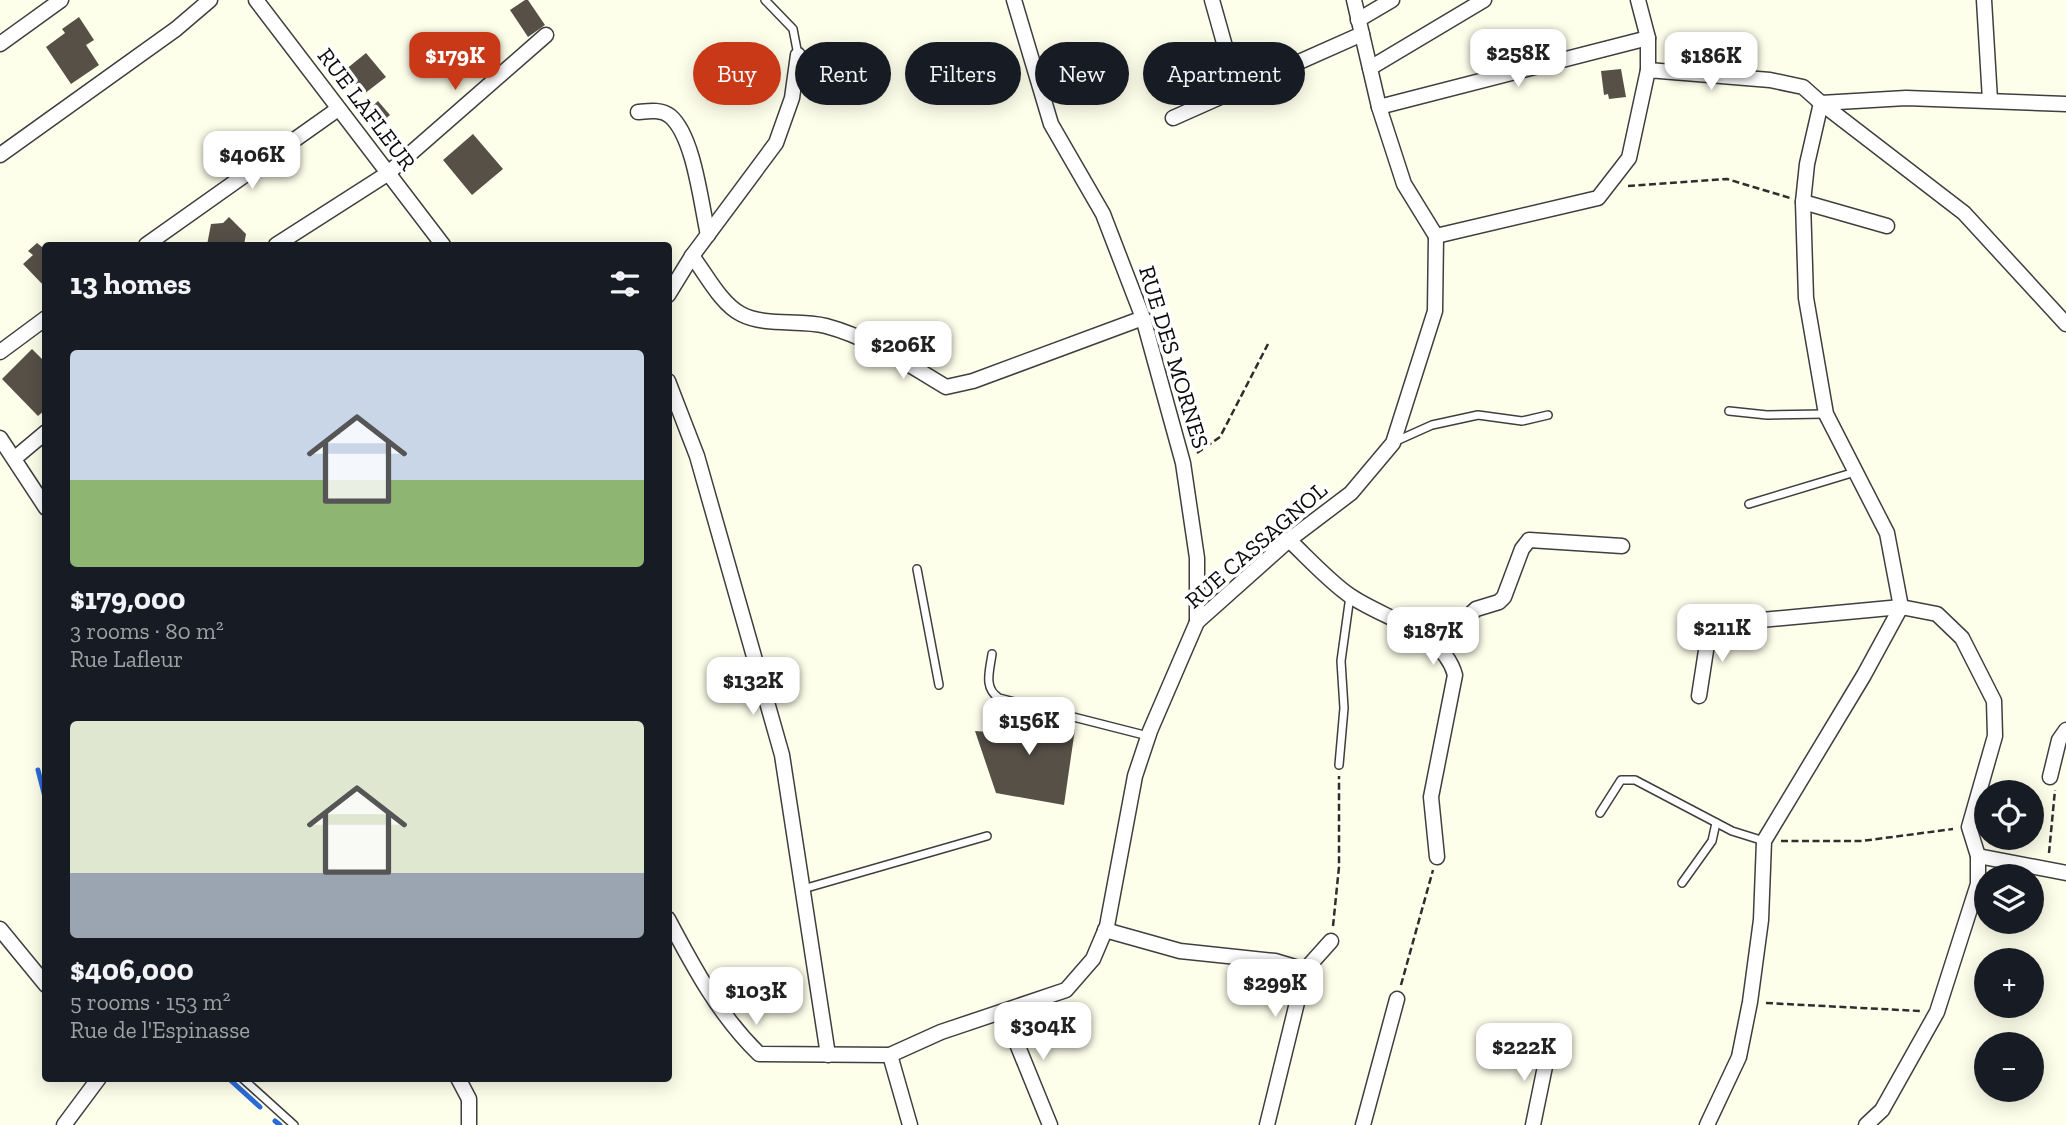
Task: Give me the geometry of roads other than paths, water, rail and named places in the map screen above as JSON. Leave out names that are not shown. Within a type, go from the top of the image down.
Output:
[{"type":"street","points":[[0,44],[61,0]]},
{"type":"street","points":[[0,155],[165,36],[210,0]]},
{"type":"street","name":"RUE LAFLEUR","points":[[256,0],[441,242]]},
{"type":"street","name":"RUE DES MORNES","points":[[1014,0],[1051,124],[1102,214],[1143,318],[1183,463],[1197,558],[1197,622]]},
{"type":"street","points":[[1212,0],[1224,42]]},
{"type":"street","points":[[1354,0],[1378,107],[1404,184],[1436,236],[1598,198],[1629,158],[1648,70],[1648,38],[1638,0]]},
{"type":"street","points":[[1305,55],[1360,27],[1392,0]]},
{"type":"street","points":[[1370,68],[1484,0]]},
{"type":"street","points":[[1984,0],[1990,100]]},
{"type":"street","points":[[281,242],[387,174],[546,35]]},
{"type":"street","points":[[1378,107],[1648,38]]},
{"type":"street","points":[[1648,70],[1770,80],[1803,87],[1964,212],[2063,314]]},
{"type":"street","points":[[672,288],[692,256],[776,143],[792,98],[795,76]]},
{"type":"street","points":[[1821,103],[1906,98],[2066,103]]},
{"type":"street","points":[[1707,1125],[1739,1057],[1750,1002],[1761,920],[1764,841],[1864,675],[1900,607],[1887,533],[1826,414],[1806,298],[1803,202],[1807,164],[1821,103]]},
{"type":"street","points":[[1173,118],[1202,105]]},
{"type":"street","points":[[150,242],[338,109]]},
{"type":"street","points":[[638,112],[656,110],[668,115],[679,128],[689,152],[708,234]]},
{"type":"street","points":[[1803,202],[1887,226]]},
{"type":"street","name":"RUE CASSAGNOL","points":[[890,1055],[941,1032],[1066,990],[1093,959],[1105,930],[1135,776],[1148,736],[1197,622],[1289,540],[1351,493],[1393,443],[1435,311],[1436,236]]},
{"type":"street","points":[[692,256],[729,304],[741,314],[760,319],[825,326],[896,354],[946,387],[973,381],[1143,318]]},
{"type":"street","points":[[0,352],[42,321]]},
{"type":"street","points":[[672,391],[697,456],[782,755],[828,1055]]},
{"type":"street","points":[[15,458],[42,435]]},
{"type":"street","points":[[0,438],[42,502]]},
{"type":"street","points":[[1289,540],[1349,596],[1382,611],[1437,646],[1451,660],[1455,675],[1431,797],[1437,857]]},
{"type":"street","points":[[1437,646],[1476,609],[1499,603],[1504,597],[1522,549],[1529,540],[1622,546]]},
{"type":"street","points":[[1699,696],[1709,631],[1718,624],[1900,607],[1937,614],[1962,638],[1994,701],[1995,736],[1969,827],[1978,856],[1978,884],[1937,1012],[1882,1110],[1866,1125]]},
{"type":"street","points":[[2050,777],[2060,740],[2066,730]]},
{"type":"street","points":[[1978,856],[2066,873]]},
{"type":"street","points":[[672,927],[698,977],[737,1033],[759,1054],[890,1055],[910,1125]]},
{"type":"street","points":[[0,929],[42,980]]},
{"type":"street","points":[[1105,930],[1180,951],[1275,961],[1305,970]]},
{"type":"street","points":[[1267,1125],[1305,970],[1331,941]]},
{"type":"street","points":[[1363,1125],[1397,999]]},
{"type":"street","points":[[1004,1012],[1050,1125]]},
{"type":"street","points":[[1533,1125],[1549,1047]]},
{"type":"street","points":[[64,1125],[97,1082]]},
{"type":"street","points":[[460,1082],[469,1099],[469,1125]]},
{"type":"lane","points":[[765,0],[793,29],[796,42]]},
{"type":"lane","points":[[1728,411],[1767,415],[1826,414]]},
{"type":"lane","points":[[1393,443],[1432,425],[1478,415],[1522,421],[1548,415]]},
{"type":"lane","points":[[1749,504],[1855,472]]},
{"type":"lane","points":[[917,569],[939,685]]},
{"type":"lane","points":[[1339,765],[1344,708],[1342,661],[1349,596]]},
{"type":"lane","points":[[992,654],[988,684],[991,693],[999,698],[1148,736]]},
{"type":"lane","points":[[1600,813],[1621,780],[1635,780],[1716,823],[1764,841]]},
{"type":"lane","points":[[1682,883],[1712,841],[1716,823]]},
{"type":"lane","points":[[803,889],[987,836]]},
{"type":"lane","points":[[246,1082],[294,1125]]},
{"type":"waterway","points":[[38,770],[42,786]]},
{"type":"waterway","points":[[232,1082],[260,1107]]},
{"type":"waterway","points":[[275,1121],[280,1125]]}]
